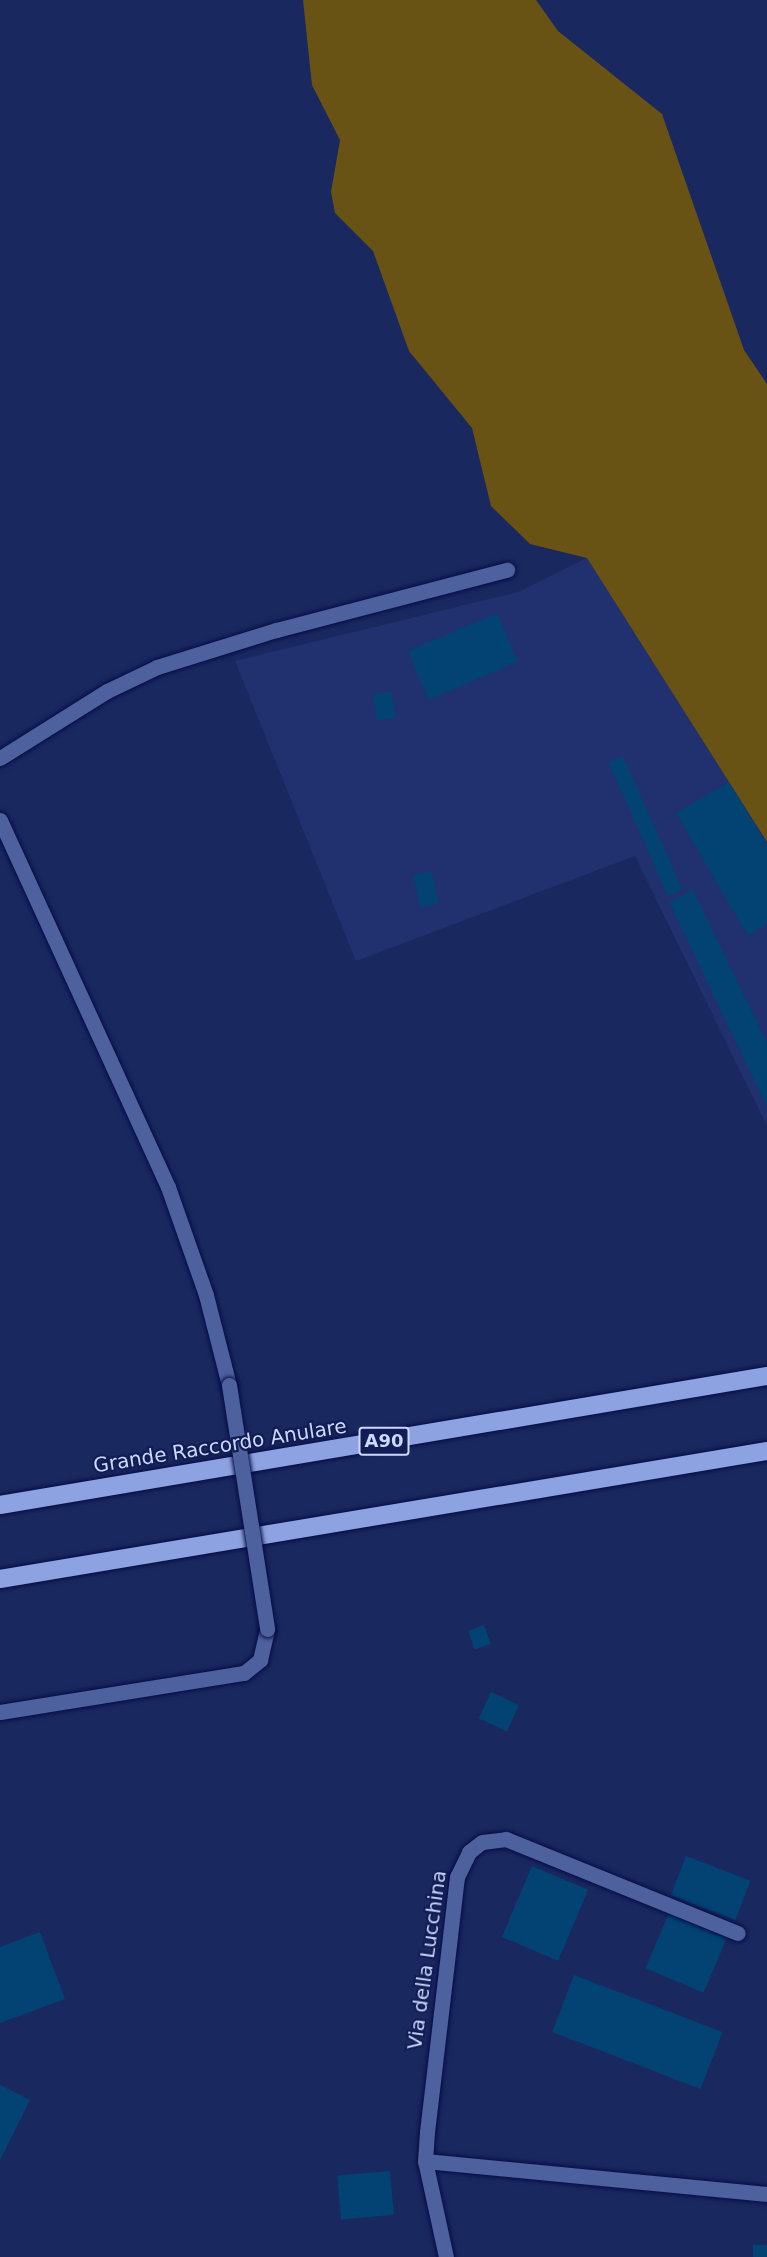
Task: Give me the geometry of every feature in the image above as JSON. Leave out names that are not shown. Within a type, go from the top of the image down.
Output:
[{"type":"highway","name":"Grande Raccordo Anulare","points":[[0,1505],[767,1376]]},
{"type":"highway","points":[[0,1579],[767,1451]]},
{"type":"street","points":[[0,758],[107,691],[158,667],[276,630],[507,570]]},
{"type":"street","points":[[0,820],[168,1187],[206,1294],[229,1385],[267,1629],[260,1660],[244,1673],[0,1712]]},
{"type":"street","name":"Via della Lucchina","points":[[446,2257],[425,2161],[435,2047],[457,1877],[475,1846],[489,1839],[506,1839],[738,1933]]},
{"type":"street","points":[[425,2161],[767,2194]]},
{"type":"shaded area","points":[[303,0],[536,0],[558,31],[662,114],[744,350],[767,384],[767,842],[587,558],[530,544],[491,506],[472,428],[409,351],[373,251],[335,213],[331,192],[340,140],[312,85]]},
{"type":"shaded area","points":[[587,558],[767,842],[767,1126],[635,856],[356,961],[235,661],[518,592]]},
{"type":"building","points":[[497,613],[518,662],[428,700],[408,651]]},
{"type":"building","points":[[391,691],[396,718],[377,721],[372,694]]},
{"type":"building","points":[[623,756],[682,889],[668,896],[608,763]]},
{"type":"building","points":[[729,782],[767,845],[767,924],[748,936],[676,813]]},
{"type":"building","points":[[431,871],[439,903],[421,908],[413,876]]},
{"type":"building","points":[[693,890],[767,1043],[767,1107],[669,902]]},
{"type":"building","points":[[484,1625],[491,1644],[475,1650],[468,1631]]},
{"type":"building","points":[[491,1692],[519,1705],[507,1731],[479,1718]]},
{"type":"building","points":[[686,1856],[750,1881],[735,1920],[671,1895]]},
{"type":"building","points":[[532,1866],[588,1890],[558,1961],[502,1937]]},
{"type":"building","points":[[669,1913],[727,1938],[704,1993],[646,1968]]},
{"type":"building","points":[[40,1932],[65,1999],[0,2023],[0,1947]]},
{"type":"building","points":[[574,1975],[722,2032],[701,2089],[552,2032]]},
{"type":"building","points":[[0,2085],[30,2100],[0,2160]]},
{"type":"building","points":[[390,2171],[394,2215],[341,2219],[337,2176]]},
{"type":"building","points":[[753,2245],[767,2245],[767,2257],[753,2257]]}]
